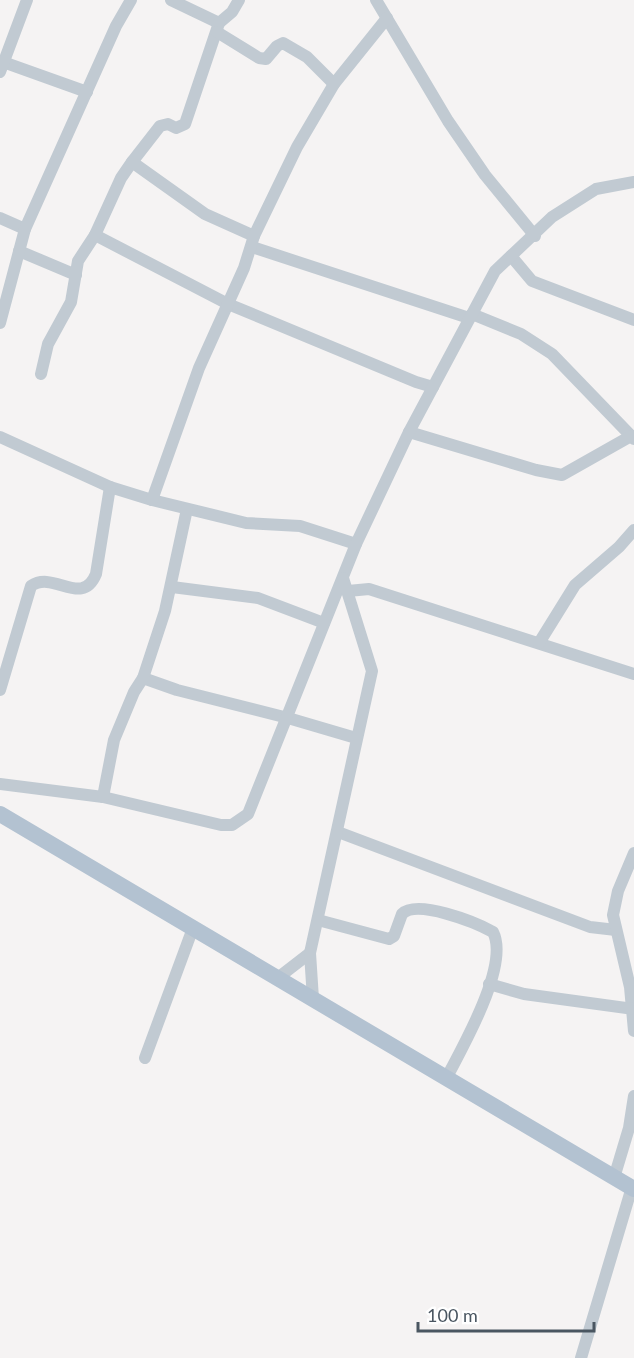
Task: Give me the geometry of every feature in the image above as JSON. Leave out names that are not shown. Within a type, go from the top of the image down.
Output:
[{"type":"main road","points":[[0,814],[633,1188]]},
{"type":"street","points":[[27,0],[1,65],[87,92]]},
{"type":"street","points":[[0,323],[25,229],[130,0]]},
{"type":"street","points":[[171,0],[218,27],[259,58],[266,59],[277,46],[283,44],[307,57],[334,84]]},
{"type":"street","points":[[41,374],[48,344],[71,302],[78,261],[95,236],[114,190],[160,126],[168,124],[176,128],[185,124],[218,27],[232,12],[239,0]]},
{"type":"street","points":[[376,0],[448,121],[485,175],[535,236]]},
{"type":"street","points":[[152,500],[199,368],[253,241],[297,147],[334,84],[387,18]]},
{"type":"street","points":[[132,162],[205,214],[253,241],[470,318],[472,314]]},
{"type":"street","points":[[0,784],[103,797],[221,825],[232,825],[248,814],[254,805],[356,544],[409,432],[495,271],[535,236],[552,217],[596,189],[634,182]]},
{"type":"street","points":[[0,218],[25,229]]},
{"type":"street","points":[[95,236],[228,304],[433,387]]},
{"type":"street","points":[[19,251],[76,275]]},
{"type":"street","points":[[511,256],[532,281],[634,320]]},
{"type":"street","points":[[409,432],[536,470],[562,475],[633,438],[552,354],[521,334],[472,314]]},
{"type":"street","points":[[0,437],[110,487],[152,500],[246,523],[300,526],[356,544]]},
{"type":"street","points":[[0,690],[31,586],[38,582],[51,582],[85,588],[92,584],[96,574],[110,487]]},
{"type":"street","points":[[103,797],[114,740],[134,692],[144,678],[172,587],[187,509]]},
{"type":"street","points":[[538,643],[575,585],[619,547],[634,530]]},
{"type":"street","points":[[313,999],[310,953],[372,671],[343,578]]},
{"type":"street","points":[[172,587],[258,598],[324,623]]},
{"type":"street","points":[[348,591],[369,589],[634,674]]},
{"type":"street","points":[[144,678],[177,690],[356,738]]},
{"type":"street","points":[[338,832],[590,927],[616,930]]},
{"type":"street","points":[[634,853],[615,902],[616,930],[627,971],[634,1031]]},
{"type":"street","points":[[318,920],[389,939],[394,936],[402,914],[415,908],[434,911],[493,932],[497,944],[480,1014],[447,1077]]},
{"type":"street","points":[[145,1059],[192,928]]},
{"type":"street","points":[[279,977],[310,953]]},
{"type":"street","points":[[489,984],[524,994],[633,1008]]},
{"type":"street","points":[[614,1178],[634,1096]]},
{"type":"street","points":[[581,1358],[633,1188]]}]
